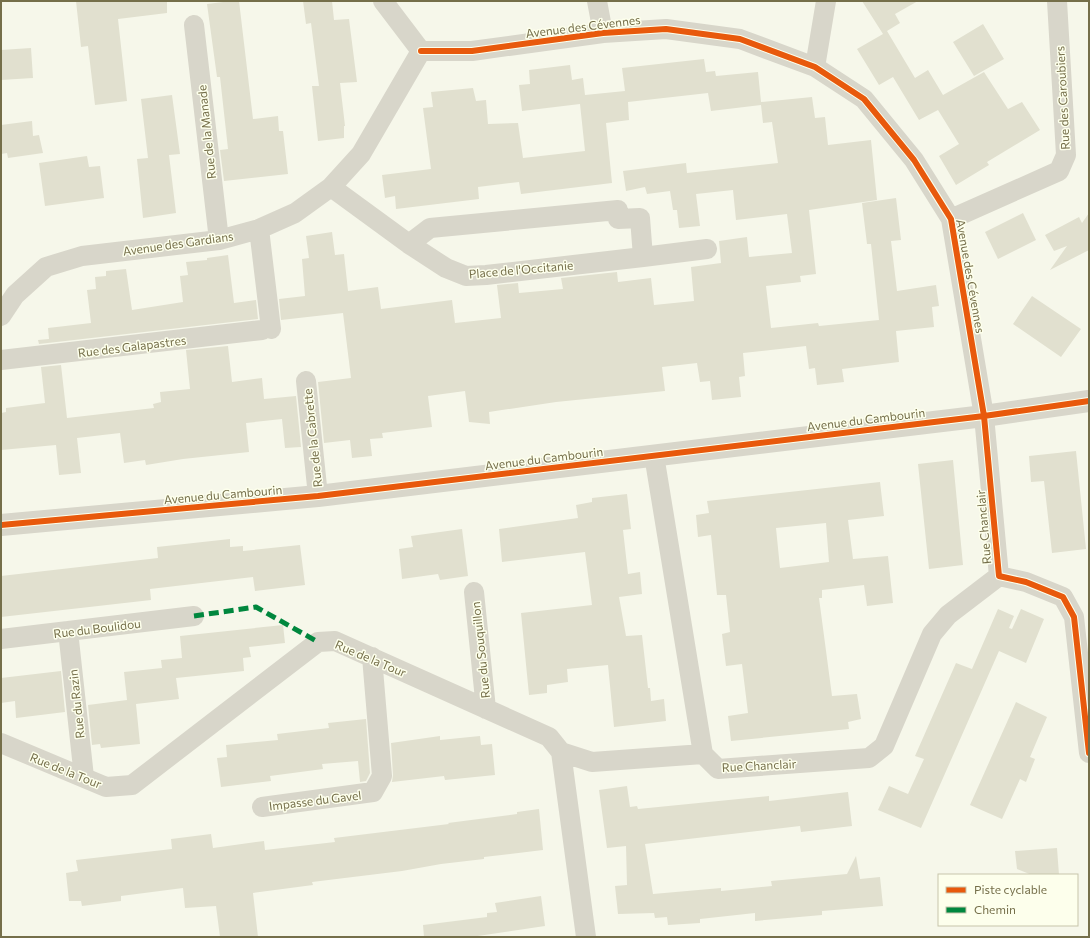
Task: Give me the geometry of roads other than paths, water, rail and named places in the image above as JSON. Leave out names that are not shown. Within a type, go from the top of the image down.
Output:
[{"type":"street","points":[[383,1],[421,51]]},
{"type":"street","points":[[597,1],[603,33]]},
{"type":"street","points":[[815,66],[826,1]]},
{"type":"street","name":"Rue des Caroubiers","points":[[951,219],[1059,171],[1066,155],[1057,1]]},
{"type":"street","name":"Rue de la Manade","points":[[194,25],[218,240]]},
{"type":"street","name":"Avenue des Cévennes","points":[[421,51],[472,51],[603,33],[666,29],[740,39],[815,66],[864,99],[914,160],[951,219],[984,416]]},
{"type":"street","name":"Avenue des Gardians","points":[[1,316],[15,295],[46,267],[82,256],[218,240],[259,229],[295,213],[331,187],[361,154],[421,51]]},
{"type":"street","name":"Place de l'Occitanie","points":[[331,187],[409,244],[446,268],[466,276],[486,275],[707,249]]},
{"type":"street","points":[[409,244],[430,228],[618,210],[618,219],[640,218],[643,257]]},
{"type":"street","name":"Rue des Galapastres","points":[[1,360],[267,329],[259,229]]},
{"type":"street","name":"Rue de la Cabrette","points":[[306,381],[318,496]]},
{"type":"street","name":"Avenue du Cambourin","points":[[1,526],[318,496],[984,416],[1089,401]]},
{"type":"street","name":"Rue Chanclair","points":[[984,416],[999,576]]},
{"type":"street","points":[[586,937],[561,752],[592,762],[703,754],[654,455]]},
{"type":"street","name":"Rue Chanclair","points":[[703,754],[718,769],[869,758],[884,746],[932,634],[948,615],[999,576],[1026,582],[1063,597],[1074,617],[1089,753]]},
{"type":"street","name":"Rue du Souquillon","points":[[474,592],[486,709]]},
{"type":"street","name":"Rue du Boulidou","points":[[1,639],[194,616]]},
{"type":"street","name":"Rue du Razin","points":[[68,631],[84,778]]},
{"type":"street","name":"Rue de la Tour","points":[[1,744],[106,787],[132,785],[318,642],[335,641],[549,737],[561,752]]},
{"type":"street","name":"Impasse du Gavel","points":[[262,807],[374,792],[382,776],[372,657]]}]
